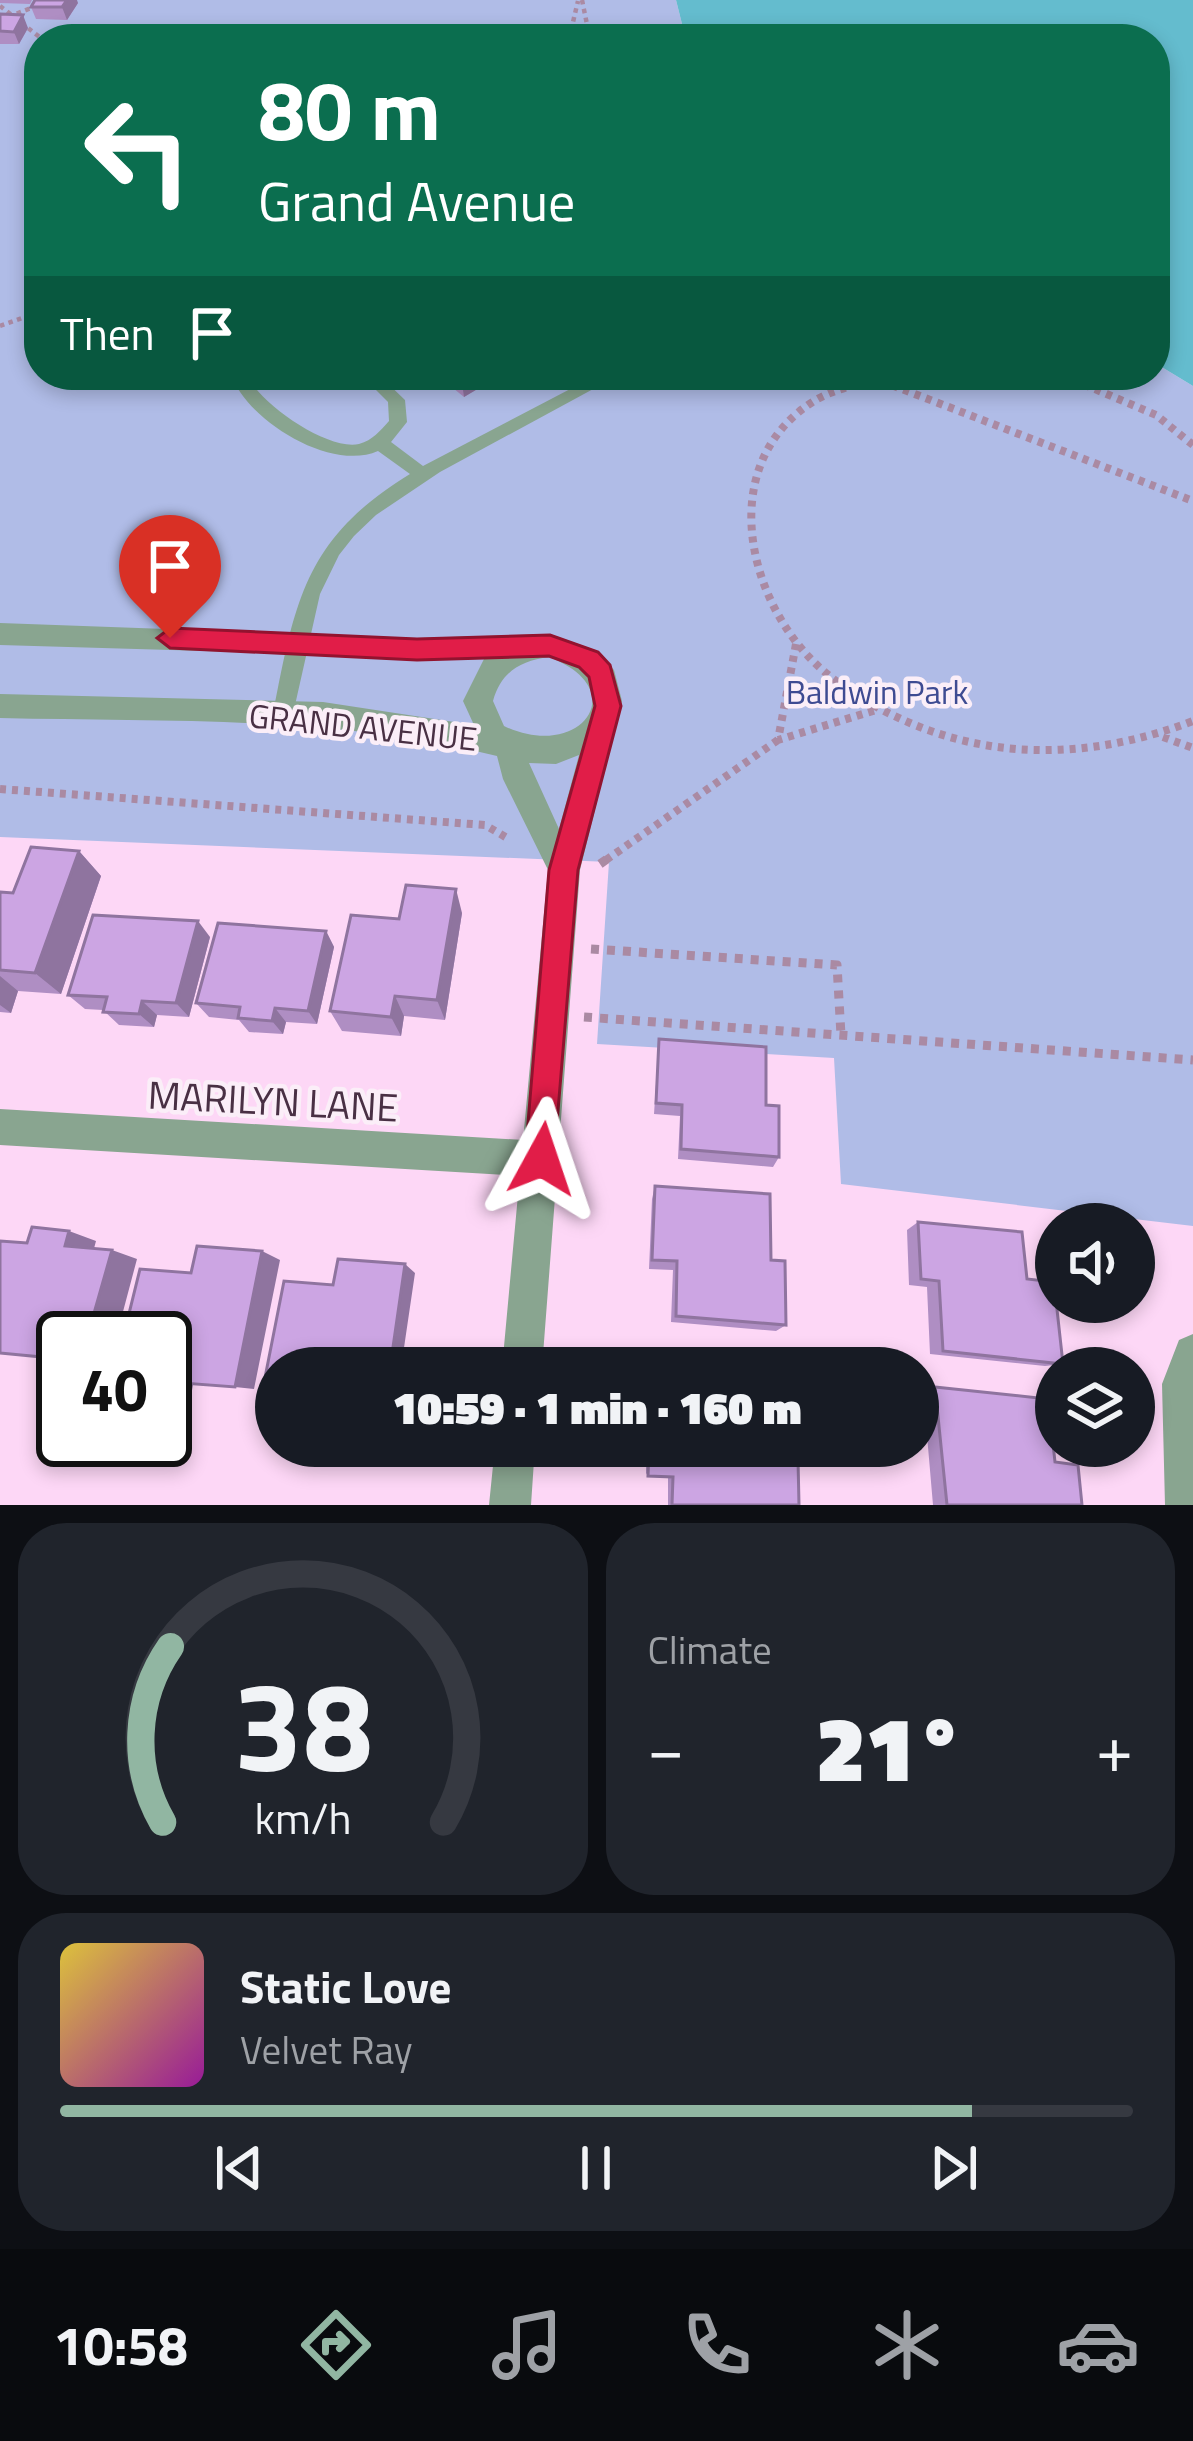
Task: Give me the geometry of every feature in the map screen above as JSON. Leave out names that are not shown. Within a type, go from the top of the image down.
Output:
[{"type":"street","points":[[0,634],[297,641],[417,649],[550,645],[589,659],[601,673],[608,706],[564,870],[524,1347]]},
{"type":"street","name":"GRAND AVENUE","points":[[529,647],[493,666],[478,701],[482,719],[508,746],[518,779],[564,870]]},
{"type":"street","name":"GRAND AVENUE","points":[[0,706],[284,714],[464,733],[550,753],[571,748],[602,723],[608,706]]},
{"type":"street","name":"MARILYN LANE","points":[[0,1127],[542,1159]]},
{"type":"street","points":[[1186,1505],[1182,1384],[1193,1354]]},
{"type":"street","points":[[510,1505],[513,1467]]},
{"type":"lane","points":[[246,390],[317,447],[348,452],[379,442],[394,428],[399,411],[385,390]]},
{"type":"lane","points":[[284,714],[312,590],[346,532],[424,476],[583,390]]},
{"type":"lane","points":[[379,442],[424,476]]},
{"type":"path","points":[[0,20],[52,0]]},
{"type":"path","points":[[0,6],[24,25]]},
{"type":"path","points":[[844,390],[810,403],[766,449],[746,508],[755,575],[796,643],[833,678],[879,709],[972,745],[1072,755],[1163,737],[1193,721]]},
{"type":"path","points":[[911,390],[1193,501]]},
{"type":"path","points":[[1104,390],[1156,415],[1193,445]]},
{"type":"path","points":[[778,740],[796,643]]},
{"type":"path","points":[[0,789],[484,825],[564,870],[610,862],[778,740],[879,709]]},
{"type":"path","points":[[1163,737],[1193,748]]},
{"type":"path","points":[[559,946],[837,965],[842,1035]]},
{"type":"path","points":[[554,1015],[1193,1060]]},
{"type":"green space","name":"Baldwin Park","points":[[0,0],[676,0],[682,24],[24,24],[24,390],[1170,390],[1170,372],[1193,386],[1193,1226],[1155,1221],[1155,1203],[1035,1203],[1035,1207],[841,1184],[834,1058],[597,1044],[609,862],[0,837]]},
{"type":"shaded area","points":[[676,0],[1193,0],[1193,386],[1170,372],[1170,24],[682,24]]},
{"type":"building","points":[[35,0],[67,0],[62,7],[31,7]]},
{"type":"building","points":[[0,14],[23,15],[14,32],[0,31]]},
{"type":"building","points":[[31,847],[79,851],[35,973],[0,970],[0,892],[13,893]]},
{"type":"building","points":[[406,885],[456,889],[437,1000],[395,996],[391,1017],[330,1011],[351,915],[399,919]]},
{"type":"building","points":[[93,915],[198,921],[176,1003],[142,1001],[139,1014],[103,1012],[107,997],[68,995]]},
{"type":"building","points":[[218,923],[326,931],[308,1011],[275,1008],[272,1021],[238,1018],[240,1007],[196,1003]]},
{"type":"building","points":[[659,1039],[766,1047],[766,1105],[779,1106],[779,1157],[681,1149],[682,1105],[656,1103]]},
{"type":"building","points":[[655,1186],[770,1194],[771,1260],[785,1261],[786,1325],[676,1316],[677,1261],[652,1260]]},
{"type":"building","points":[[918,1222],[1022,1232],[1027,1279],[1035,1280],[1035,1323],[1058,1323],[1061,1347],[1035,1347],[1035,1361],[943,1351],[939,1281],[921,1279]]},
{"type":"building","points":[[32,1227],[69,1231],[65,1246],[112,1250],[95,1311],[36,1311],[36,1356],[0,1353],[0,1241],[27,1243]]},
{"type":"building","points":[[197,1246],[262,1251],[235,1387],[192,1384],[192,1311],[130,1311],[140,1269],[191,1273]]},
{"type":"building","points":[[338,1259],[405,1264],[393,1347],[271,1347],[284,1281],[333,1285]]},
{"type":"building","points":[[939,1387],[1035,1398],[1035,1467],[1078,1467],[1082,1505],[947,1505]]},
{"type":"building","points":[[648,1467],[798,1467],[799,1505],[672,1505],[673,1477],[648,1476]]},
{"type":"route","points":[[170,638],[417,649],[550,645],[589,659],[601,673],[608,706],[564,870],[542,1159]]}]
